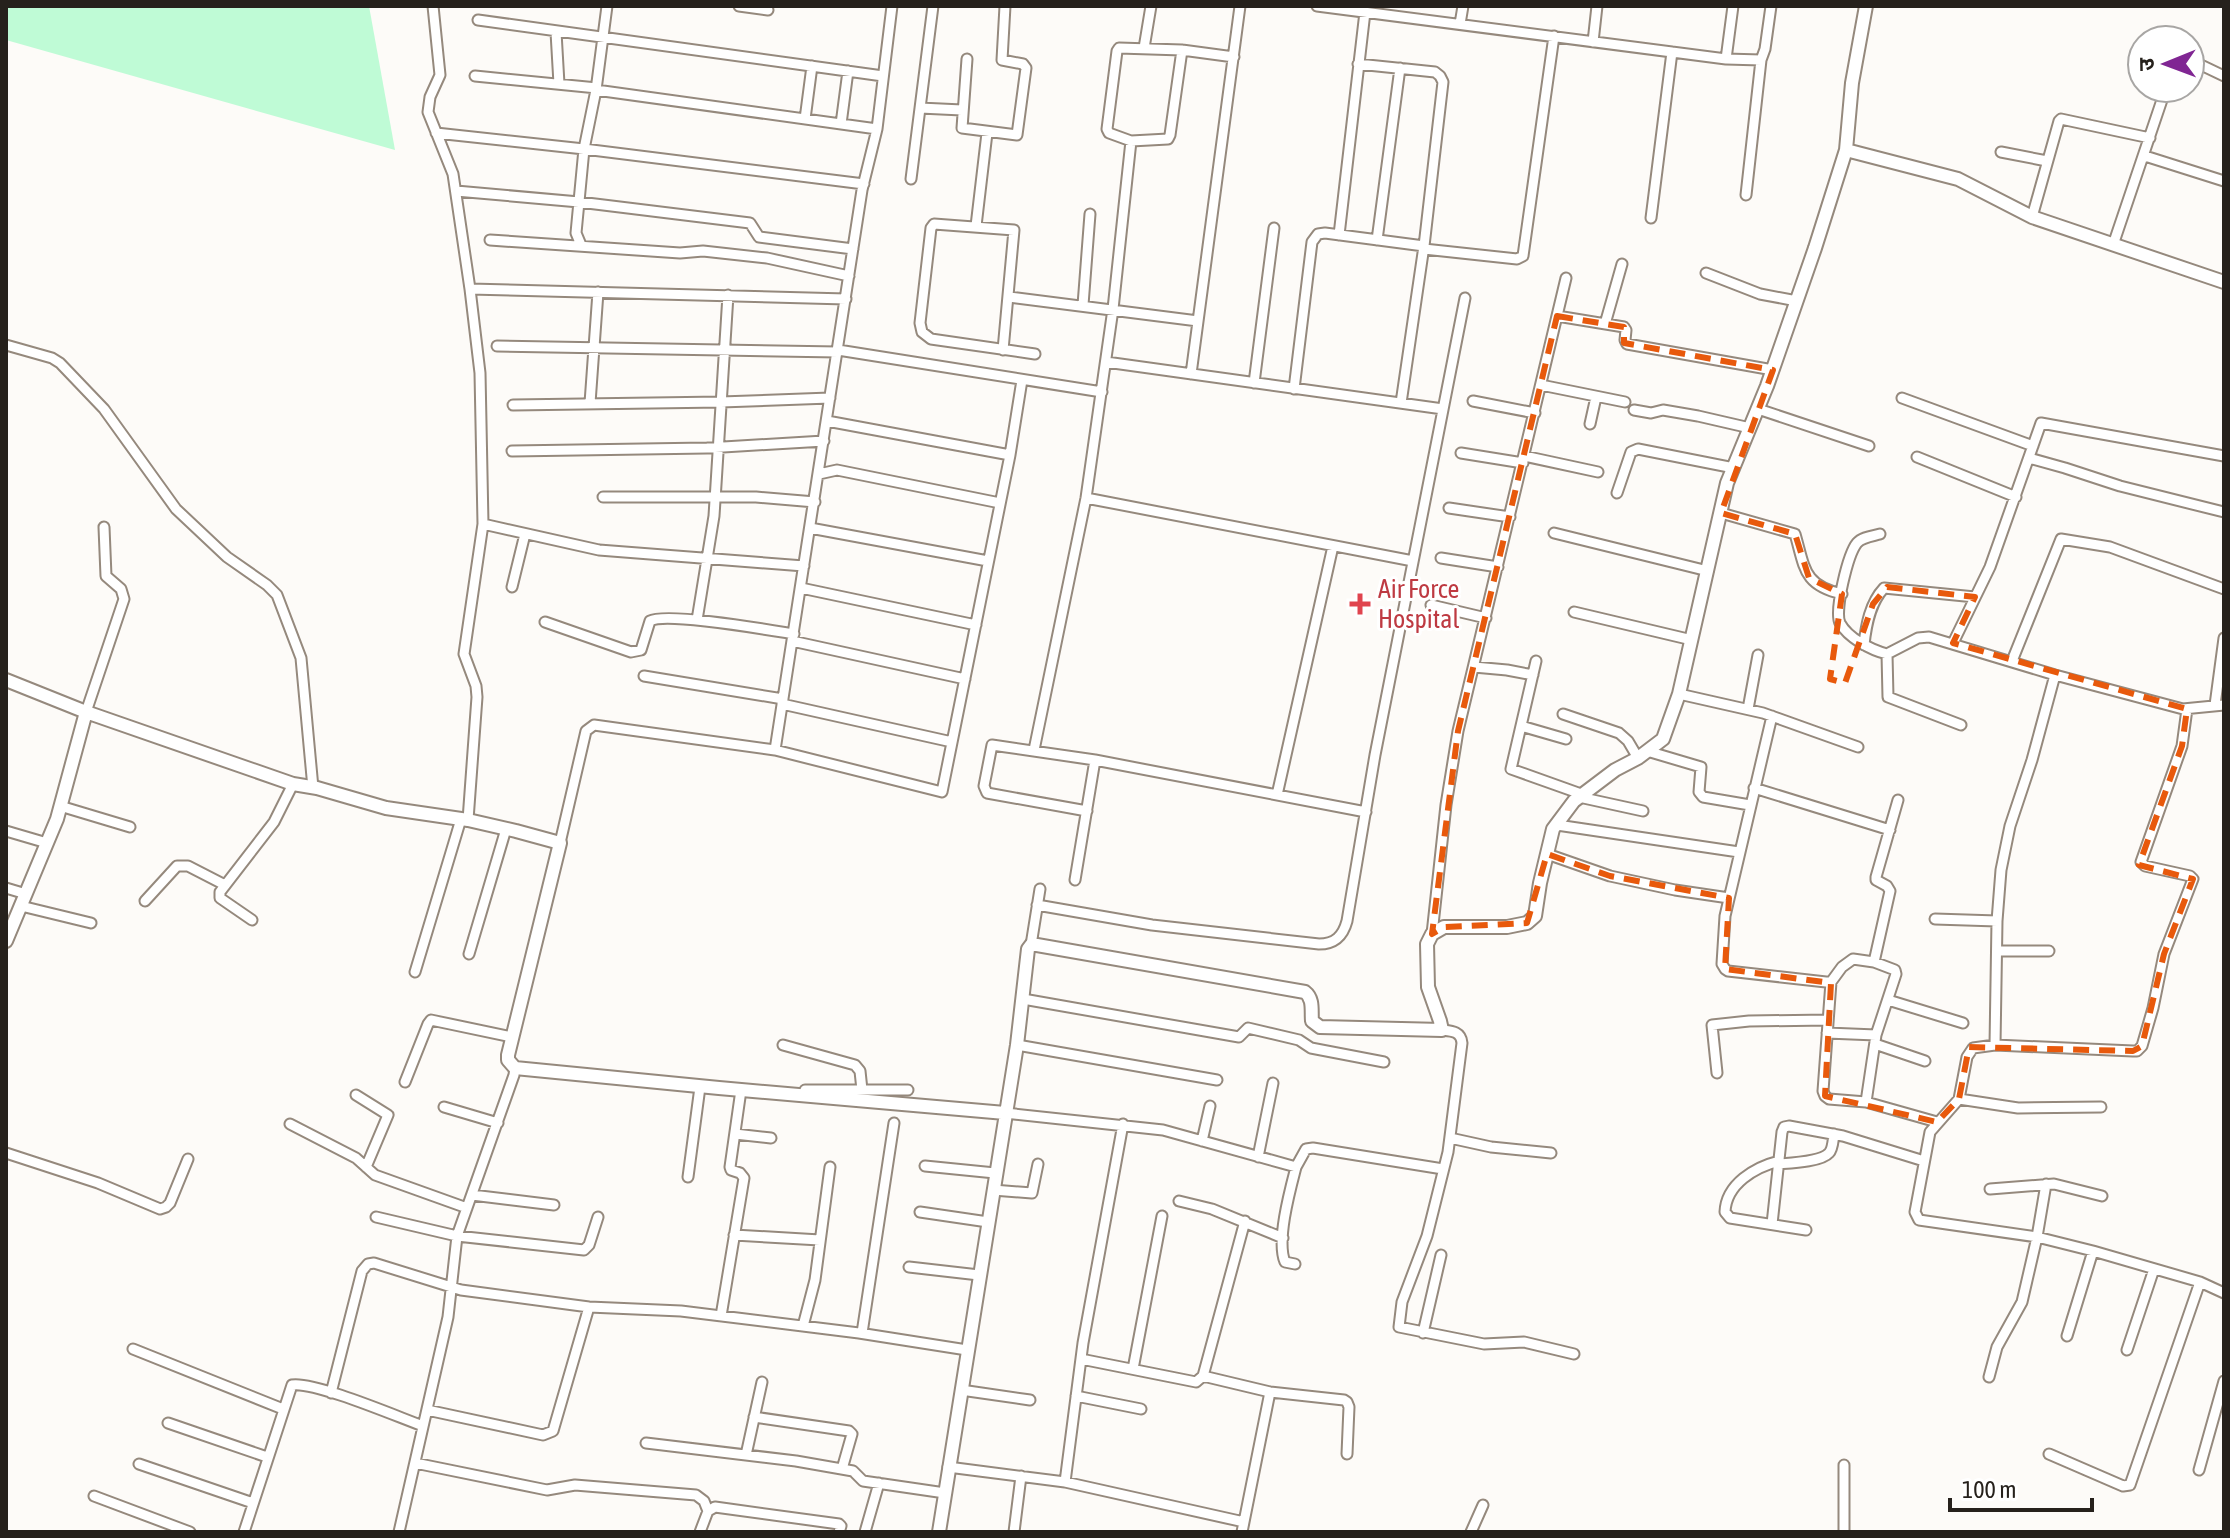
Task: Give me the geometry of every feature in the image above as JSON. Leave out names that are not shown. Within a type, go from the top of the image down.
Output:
[{"type":"street","points":[[415,972],[464,820],[477,697],[464,654],[483,524],[480,373],[470,289],[451,165],[428,112],[430,97],[440,75],[433,6]]},
{"type":"street","points":[[581,245],[576,233],[584,149],[607,6]]},
{"type":"street","points":[[739,6],[768,10]]},
{"type":"street","points":[[775,750],[853,249],[877,129],[892,6]]},
{"type":"street","points":[[911,179],[933,6]]},
{"type":"street","points":[[967,59],[962,128],[1014,136],[1018,132],[1026,68],[1023,64],[1002,60],[1005,6]]},
{"type":"street","points":[[1144,48],[1151,6]]},
{"type":"street","points":[[1191,374],[1240,6]]},
{"type":"street","points":[[1317,6],[1726,59],[1761,60]]},
{"type":"street","points":[[1460,24],[1463,6]]},
{"type":"street","points":[[1593,42],[1597,6]]},
{"type":"street","points":[[1726,59],[1733,6]]},
{"type":"street","points":[[1746,195],[1761,60],[1771,6]]},
{"type":"street","points":[[1432,934],[1444,927],[1507,927],[1527,923],[1535,916],[1553,829],[1574,801],[1663,739],[1679,694],[1727,483],[1773,370],[1846,150],[1852,83],[1866,6]]},
{"type":"street","points":[[1339,235],[1365,12]]},
{"type":"street","points":[[478,20],[883,76]]},
{"type":"street","points":[[556,32],[559,84]]},
{"type":"street","points":[[1294,389],[1312,242],[1318,234],[1517,259],[1523,256],[1554,36]]},
{"type":"street","points":[[1182,50],[1170,135],[1165,141],[1131,141],[1112,136],[1107,129],[1117,51],[1122,46],[1182,50],[1234,57]]},
{"type":"street","points":[[1651,218],[1672,52]]},
{"type":"street","points":[[1358,64],[1435,72],[1443,82],[1424,248],[1401,403]]},
{"type":"street","points":[[805,119],[812,66]]},
{"type":"street","points":[[1377,240],[1400,68]]},
{"type":"street","points":[[841,124],[848,71]]},
{"type":"street","points":[[475,76],[559,84],[877,129]]},
{"type":"street","points":[[2113,245],[2161,104]]},
{"type":"street","points":[[920,108],[962,110]]},
{"type":"street","points":[[2032,217],[2059,121],[2064,119],[2150,138]]},
{"type":"street","points":[[436,133],[864,184]]},
{"type":"street","points":[[976,226],[987,133]]},
{"type":"street","points":[[1034,750],[1086,498],[1113,309],[1131,141]]},
{"type":"street","points":[[1846,150],[1958,179],[2032,217],[2224,282]]},
{"type":"street","points":[[2001,152],[2047,161]]},
{"type":"street","points":[[2145,156],[2224,181]]},
{"type":"street","points":[[456,191],[750,223],[759,237],[853,249]]},
{"type":"street","points":[[1083,305],[1090,214]]},
{"type":"street","points":[[1003,350],[1014,230],[932,226],[920,327],[926,336],[931,339],[1003,350],[1035,354]]},
{"type":"street","points":[[1254,383],[1274,228]]},
{"type":"street","points":[[490,240],[680,253],[703,251],[767,258],[849,276]]},
{"type":"street","points":[[1605,324],[1622,264]]},
{"type":"street","points":[[1706,273],[1760,294],[1797,301]]},
{"type":"street","points":[[1442,1030],[1428,987],[1427,944],[1432,934],[1446,805],[1458,731],[1566,278]]},
{"type":"street","points":[[470,289],[846,299]]},
{"type":"street","points":[[590,403],[598,292]]},
{"type":"street","points":[[697,620],[713,524],[728,295]]},
{"type":"street","points":[[1009,297],[1198,321]]},
{"type":"street","points":[[1037,905],[1152,925],[1327,944],[1341,937],[1345,930],[1375,755],[1465,298]]},
{"type":"street","points":[[1557,316],[1625,328],[1627,344],[1773,370]]},
{"type":"street","points":[[6,345],[60,363],[104,409],[176,509],[227,557],[277,595],[301,658],[313,788]]},
{"type":"street","points":[[497,346],[838,351],[1102,392]]},
{"type":"street","points":[[1106,362],[1443,409]]},
{"type":"street","points":[[1022,380],[1010,455],[942,792],[775,750],[590,726],[586,731],[508,1060],[515,1068],[1123,1124],[1163,1130],[1296,1167]]},
{"type":"street","points":[[1541,385],[1625,402]]},
{"type":"street","points":[[1590,424],[1596,397]]},
{"type":"street","points":[[513,405],[830,398]]},
{"type":"street","points":[[1902,398],[2033,446]]},
{"type":"street","points":[[1473,401],[1535,413]]},
{"type":"street","points":[[1758,409],[1869,446]]},
{"type":"street","points":[[1634,410],[1651,413],[1663,410],[1750,428]]},
{"type":"street","points":[[827,421],[1010,455]]},
{"type":"street","points":[[1953,643],[1990,567],[2039,425],[2044,423],[2224,456]]},
{"type":"street","points":[[512,451],[719,447],[824,441]]},
{"type":"street","points":[[1617,493],[1631,452],[1638,449],[1734,468]]},
{"type":"street","points":[[1461,453],[1598,472]]},
{"type":"street","points":[[1917,457],[2016,497]]},
{"type":"street","points":[[2029,458],[2120,486],[2224,512]]},
{"type":"street","points":[[819,474],[837,470],[1000,503]]},
{"type":"street","points":[[603,497],[756,497],[815,502]]},
{"type":"street","points":[[1086,498],[1413,561]]},
{"type":"street","points":[[1449,508],[1510,517]]},
{"type":"street","points":[[1721,513],[1795,534],[1809,578],[1824,590],[1842,594]]},
{"type":"street","points":[[483,524],[599,550],[804,566]]},
{"type":"street","points":[[6,941],[60,806],[86,712],[124,599],[121,589],[106,576],[104,527]]},
{"type":"street","points":[[810,528],[988,561]]},
{"type":"street","points":[[1554,533],[1708,571]]},
{"type":"street","points":[[512,587],[525,534]]},
{"type":"street","points":[[1880,534],[1863,539],[1856,545],[1846,567],[1840,622],[1864,645],[1887,654],[1923,637],[2187,709],[2220,705],[2224,638]]},
{"type":"street","points":[[2012,661],[2061,539],[2110,547],[2224,588]]},
{"type":"street","points":[[1277,795],[1333,546]]},
{"type":"street","points":[[1441,558],[1498,567]]},
{"type":"street","points":[[801,588],[976,625]]},
{"type":"street","points":[[1864,645],[1867,621],[1873,604],[1884,588],[1975,597]]},
{"type":"street","points":[[1431,605],[1486,618]]},
{"type":"street","points":[[1574,612],[1692,640]]},
{"type":"street","points":[[545,622],[636,652],[643,646],[652,619],[697,620],[793,637],[965,679]]},
{"type":"street","points":[[1887,654],[1888,697],[1961,725]]},
{"type":"street","points":[[1748,709],[1758,655]]},
{"type":"street","points":[[1536,661],[1511,769],[1581,796],[1643,811]]},
{"type":"street","points":[[1474,667],[1533,675]]},
{"type":"street","points":[[1995,1045],[2001,870],[2055,675]]},
{"type":"street","points":[[644,676],[783,701],[952,742]]},
{"type":"street","points":[[6,680],[86,712],[293,784],[386,808],[464,820],[560,843]]},
{"type":"street","points":[[1679,694],[1772,716],[1858,747]]},
{"type":"street","points":[[2187,709],[2182,746],[2141,862],[2145,866],[2193,879],[2164,954],[2142,1046],[2133,1051],[1995,1045],[1977,1046],[1969,1051],[1959,1099],[1930,1132],[1915,1212],[1919,1220],[2037,1237],[2093,1251],[2200,1282],[2224,1293]]},
{"type":"street","points":[[1563,714],[1619,733],[1643,754],[1701,767],[1699,792],[1703,797],[1750,805]]},
{"type":"street","points":[[1772,716],[1723,925],[1722,964],[1725,969],[1831,982]]},
{"type":"street","points":[[1521,726],[1566,739]]},
{"type":"street","points":[[1087,811],[987,793],[984,790],[992,745],[1095,760],[1366,812]]},
{"type":"street","points":[[1075,880],[1095,760]]},
{"type":"street","points":[[252,920],[220,898],[220,892],[274,822],[293,784]]},
{"type":"street","points":[[1754,788],[1890,830]]},
{"type":"street","points":[[1874,962],[1890,891],[1876,877],[1898,800]]},
{"type":"street","points":[[60,806],[130,827]]},
{"type":"street","points":[[1557,825],[1739,852]]},
{"type":"street","points":[[469,954],[506,829]]},
{"type":"street","points":[[6,831],[47,843]]},
{"type":"street","points":[[1547,854],[1610,876],[1729,898]]},
{"type":"street","points":[[145,901],[177,866],[188,866],[225,885]]},
{"type":"street","points":[[6,888],[23,900],[91,923]]},
{"type":"street","points":[[939,1532],[1017,1045],[1028,949],[1040,889]]},
{"type":"street","points":[[1935,919],[1997,921]]},
{"type":"street","points":[[1031,945],[1305,992],[1311,1002],[1312,1021],[1320,1027],[1456,1031],[1462,1043],[1450,1138],[1427,1236],[1402,1302],[1398,1322],[1402,1329],[1423,1333],[1484,1344],[1524,1342],[1574,1354]]},
{"type":"street","points":[[1997,951],[2049,951]]},
{"type":"street","points":[[1866,1102],[1875,1040],[1896,974],[1895,970],[1860,958],[1847,962],[1831,982],[1825,1096],[1866,1102],[1937,1122]]},
{"type":"street","points":[[1023,999],[1239,1037],[1248,1028],[1299,1040],[1311,1048],[1384,1062]]},
{"type":"street","points":[[1888,1000],[1963,1023]]},
{"type":"street","points":[[405,1082],[431,1020],[512,1037]]},
{"type":"street","points":[[1717,1073],[1712,1025],[1749,1021],[1828,1020]]},
{"type":"street","points":[[1827,1033],[1875,1040],[1925,1061]]},
{"type":"street","points":[[783,1045],[855,1065],[860,1071],[862,1090]]},
{"type":"street","points":[[1017,1045],[1217,1080]]},
{"type":"street","points":[[399,1532],[453,1287],[457,1236],[515,1068]]},
{"type":"street","points":[[1258,1157],[1273,1083]]},
{"type":"street","points":[[688,1177],[700,1087]]},
{"type":"street","points":[[721,1316],[744,1178],[731,1170],[741,1090]]},
{"type":"street","points":[[801,1090],[908,1090]]},
{"type":"street","points":[[356,1095],[388,1115],[366,1167]]},
{"type":"street","points":[[1959,1099],[2024,1109],[2101,1107]]},
{"type":"street","points":[[1202,1141],[1210,1106]]},
{"type":"street","points":[[444,1107],[498,1123]]},
{"type":"street","points":[[862,1333],[894,1123]]},
{"type":"street","points":[[290,1124],[356,1158],[375,1175],[467,1208]]},
{"type":"street","points":[[1065,1482],[1081,1359],[1123,1124]]},
{"type":"street","points":[[1772,1224],[1784,1127],[1834,1134],[1924,1161]]},
{"type":"street","points":[[735,1134],[771,1138]]},
{"type":"street","points":[[1806,1230],[1730,1218],[1725,1212],[1725,1204],[1731,1192],[1764,1164],[1806,1161],[1825,1156],[1831,1149],[1834,1134]]},
{"type":"street","points":[[1450,1138],[1491,1147],[1551,1153]]},
{"type":"street","points":[[1295,1264],[1283,1260],[1283,1238],[1296,1167],[1306,1149],[1443,1169]]},
{"type":"street","points":[[6,1153],[98,1183],[160,1209],[170,1203],[188,1159]]},
{"type":"street","points":[[993,1190],[1032,1193],[1038,1164]]},
{"type":"street","points":[[925,1166],[995,1173]]},
{"type":"street","points":[[803,1326],[815,1280],[830,1167]]},
{"type":"street","points":[[1989,1377],[1997,1347],[2022,1302],[2046,1184]]},
{"type":"street","points":[[1990,1189],[2046,1184],[2102,1196]]},
{"type":"street","points":[[472,1195],[554,1205]]},
{"type":"street","points":[[1179,1201],[1212,1209],[1283,1238]]},
{"type":"street","points":[[920,1212],[988,1222]]},
{"type":"street","points":[[1133,1369],[1162,1216]]},
{"type":"street","points":[[376,1217],[457,1236],[584,1250],[589,1245],[598,1217]]},
{"type":"street","points":[[1081,1359],[1196,1382],[1203,1376],[1245,1221]]},
{"type":"street","points":[[734,1235],[820,1240]]},
{"type":"street","points":[[2067,1336],[2093,1251]]},
{"type":"street","points":[[1423,1333],[1441,1255]]},
{"type":"street","points":[[331,1393],[364,1267],[374,1263],[461,1290],[589,1307],[681,1311],[862,1333],[967,1350]]},
{"type":"street","points":[[909,1267],[979,1275]]},
{"type":"street","points":[[2127,1350],[2154,1269]]},
{"type":"street","points":[[2049,1454],[2123,1486],[2130,1485],[2200,1282]]},
{"type":"street","points":[[427,1410],[549,1434],[556,1427],[589,1307]]},
{"type":"street","points":[[133,1349],[283,1409]]},
{"type":"street","points":[[1203,1376],[1270,1392],[1347,1402],[1347,1454]]},
{"type":"street","points":[[2199,1470],[2224,1381]]},
{"type":"street","points":[[746,1455],[762,1382]]},
{"type":"street","points":[[244,1532],[290,1387],[294,1384],[331,1393],[423,1426]]},
{"type":"street","points":[[961,1390],[1030,1400]]},
{"type":"street","points":[[948,1467],[1065,1482],[1243,1527],[1270,1392]]},
{"type":"street","points":[[1076,1396],[1141,1409]]},
{"type":"street","points":[[754,1417],[849,1431],[852,1434],[842,1469]]},
{"type":"street","points":[[168,1423],[267,1457]]},
{"type":"street","points":[[646,1443],[842,1469],[853,1471],[863,1481],[945,1493]]},
{"type":"street","points":[[415,1463],[547,1490],[575,1485],[696,1495],[704,1501],[708,1511]]},
{"type":"street","points":[[139,1464],[253,1503]]},
{"type":"street","points":[[1844,1465],[1844,1532]]},
{"type":"street","points":[[1014,1532],[1021,1476]]},
{"type":"street","points":[[865,1532],[879,1483]]},
{"type":"street","points":[[94,1496],[190,1532]]},
{"type":"street","points":[[1471,1532],[1483,1505]]},
{"type":"street","points":[[700,1532],[708,1511],[715,1507],[839,1524],[839,1532]]},
{"type":"highlighted area","points":[[1557,316],[1624,327],[1624,343],[1773,370],[1721,513],[1795,534],[1809,578],[1842,594],[1830,679],[1845,683],[1873,604],[1887,587],[1975,597],[1953,643],[2187,709],[2182,746],[2139,865],[2193,879],[2164,954],[2142,1046],[2133,1051],[1969,1047],[1959,1099],[1937,1122],[1825,1096],[1831,983],[1725,969],[1729,898],[1610,876],[1547,854],[1527,923],[1444,927],[1432,934],[1458,731]]},
{"type":"green space","points":[[6,6],[369,6],[395,150],[6,40]]},
{"type":"place","name":"Air Force Hospital","points":[[1360,604]]}]
